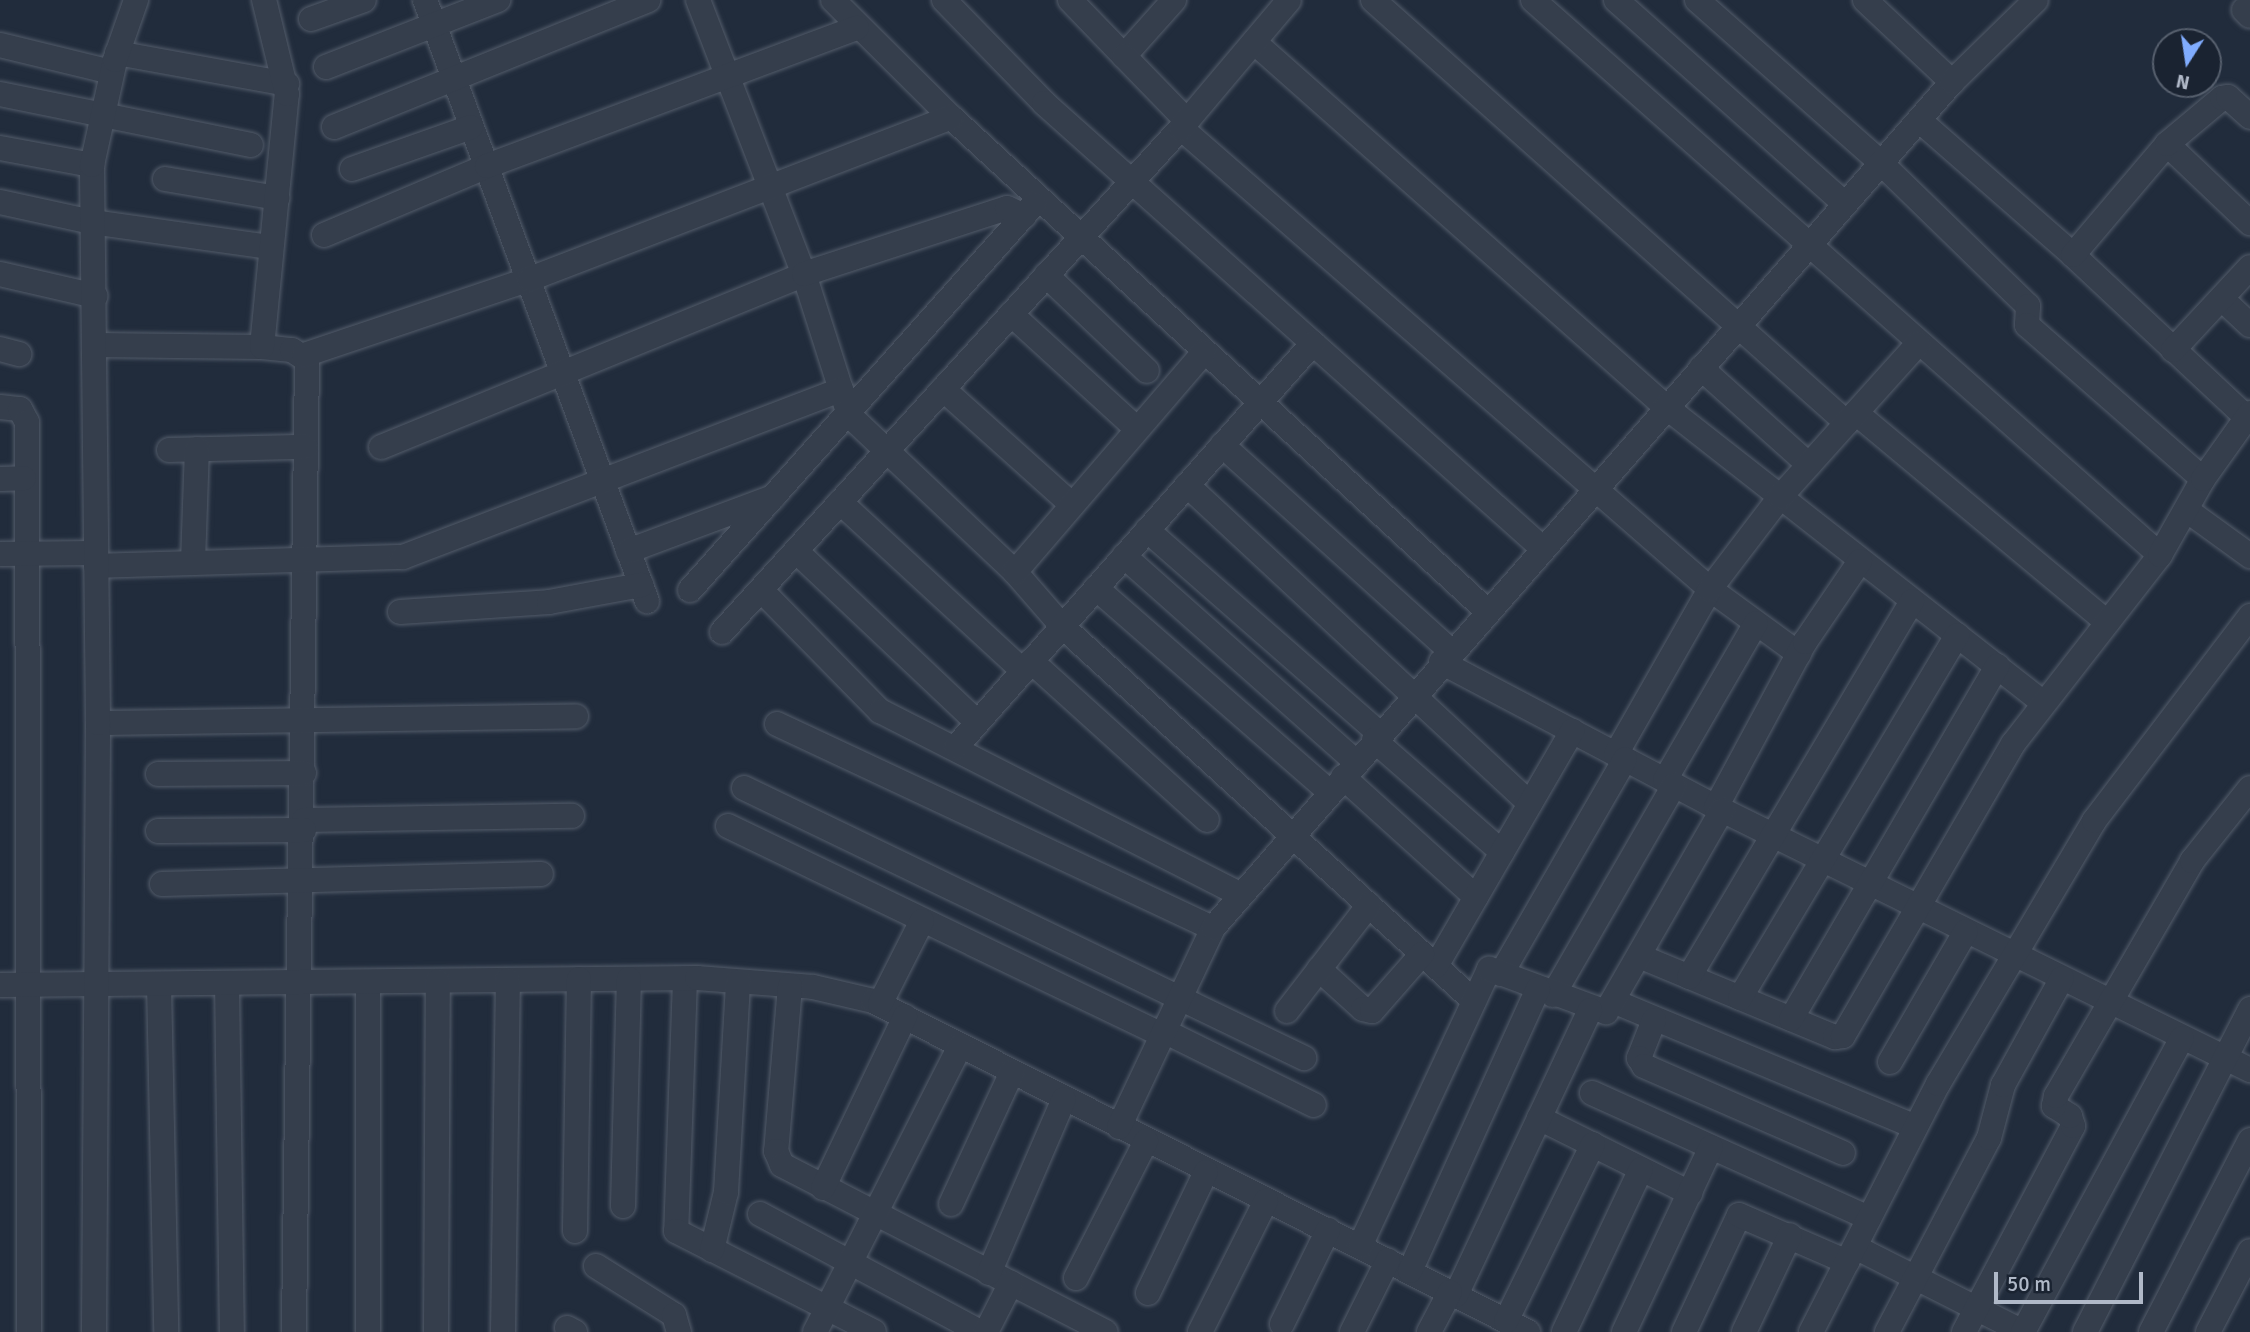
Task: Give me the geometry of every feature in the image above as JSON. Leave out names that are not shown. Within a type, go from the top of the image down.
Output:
[{"type":"street","points":[[94,1332],[98,723],[92,165],[115,62],[136,0]]},
{"type":"street","points":[[262,347],[287,84],[264,0]]},
{"type":"street","points":[[311,19],[363,0]]},
{"type":"street","points":[[400,612],[644,593],[425,0]]},
{"type":"street","points":[[326,67],[498,0]]},
{"type":"street","points":[[334,127],[451,76],[648,0]]},
{"type":"street","points":[[698,0],[732,78],[804,274],[849,415],[1015,572],[1062,626],[1474,1001]]},
{"type":"street","points":[[833,0],[857,29],[951,117],[1032,207],[1081,236],[1487,611]]},
{"type":"street","points":[[944,0],[1044,103],[1542,548]]},
{"type":"street","points":[[1070,0],[1184,124],[1594,490],[1710,589],[1799,654]]},
{"type":"street","points":[[1124,56],[1174,0]]},
{"type":"street","points":[[722,632],[1184,124],[1289,0]]},
{"type":"street","points":[[1373,0],[1737,327],[2107,622]]},
{"type":"street","points":[[1533,0],[1918,344],[2160,555]]},
{"type":"street","points":[[1616,0],[1845,204]]},
{"type":"street","points":[[1697,0],[1881,163],[2028,306],[2027,326],[2203,479]]},
{"type":"street","points":[[1865,0],[1952,82]]},
{"type":"street","points":[[1119,1128],[1213,928],[1446,657],[2019,5]]},
{"type":"street","points":[[324,235],[487,166],[732,78],[857,29]]},
{"type":"street","points":[[1254,42],[1666,407],[2044,703]]},
{"type":"street","points":[[0,45],[287,84]]},
{"type":"street","points":[[0,94],[101,117],[251,145]]},
{"type":"street","points":[[2073,255],[2168,144],[2225,96],[2250,117]]},
{"type":"street","points":[[95,345],[262,347],[304,355],[530,279],[951,117]]},
{"type":"street","points":[[1639,956],[1791,1019],[1843,1035],[2013,744],[2160,555],[2188,511],[2203,479],[2248,415],[2173,350],[2073,255],[1919,120]]},
{"type":"street","points":[[352,169],[471,127]]},
{"type":"street","points":[[2168,144],[2250,223]]},
{"type":"street","points":[[0,148],[92,165]]},
{"type":"street","points":[[165,179],[277,198]]},
{"type":"street","points":[[0,202],[92,222],[271,247]]},
{"type":"street","points":[[381,447],[804,274],[1007,208],[1032,207]]},
{"type":"street","points":[[690,590],[1032,207]]},
{"type":"street","points":[[2173,350],[2250,267]]},
{"type":"street","points":[[0,274],[95,296]]},
{"type":"street","points":[[1046,275],[1147,370]]},
{"type":"street","points":[[2222,299],[2250,325]]},
{"type":"street","points":[[1011,314],[1136,428]]},
{"type":"street","points":[[956,747],[1313,343]]},
{"type":"street","points":[[1501,974],[1710,589],[1780,497],[1918,344]]},
{"type":"street","points":[[1015,572],[1070,503],[1204,352]]},
{"type":"street","points":[[294,1332],[296,982],[304,878],[304,355]]},
{"type":"street","points":[[1700,368],[1809,465]]},
{"type":"street","points":[[943,389],[1070,503]]},
{"type":"street","points":[[0,554],[193,562],[403,557],[602,478],[841,390]]},
{"type":"street","points":[[0,407],[26,414],[12,479],[26,554],[29,1332]]},
{"type":"street","points":[[1222,445],[1446,657],[1572,731],[1719,808],[2250,1070]]},
{"type":"street","points":[[169,450],[306,447]]},
{"type":"street","points":[[193,562],[197,449]]},
{"type":"street","points":[[1187,485],[1530,804]]},
{"type":"street","points":[[628,551],[777,495]]},
{"type":"street","points":[[840,502],[1207,820]]},
{"type":"street","points":[[2188,511],[2250,556]]},
{"type":"street","points":[[1147,530],[1502,852]]},
{"type":"street","points":[[796,551],[977,722]]},
{"type":"street","points":[[1124,556],[1343,777],[1476,897]]},
{"type":"street","points":[[1429,1332],[1453,1293],[1539,1118],[1602,1006],[1639,956],[1799,654],[1860,561]]},
{"type":"street","points":[[1096,588],[1343,777]]},
{"type":"street","points":[[761,590],[870,705],[1241,895]]},
{"type":"street","points":[[1689,977],[1771,834],[1912,601]]},
{"type":"street","points":[[1811,1332],[1916,1127],[2094,821],[2250,616]]},
{"type":"street","points":[[1410,1271],[1545,992],[1670,782],[1756,623]]},
{"type":"street","points":[[1740,998],[1956,635]]},
{"type":"street","points":[[1791,1019],[1868,882],[1997,666]]},
{"type":"street","points":[[98,723],[576,716]]},
{"type":"street","points":[[777,724],[1213,928]]},
{"type":"street","points":[[1319,969],[1363,1009],[1372,1011],[1429,960],[1476,897],[1572,731]]},
{"type":"street","points":[[158,774],[304,773]]},
{"type":"street","points":[[744,788],[1304,1058]]},
{"type":"street","points":[[1964,1332],[2073,1126],[2053,1102],[2108,1001],[2192,861],[2250,788]]},
{"type":"street","points":[[158,831],[572,816]]},
{"type":"street","points":[[729,826],[922,921],[1314,1105]]},
{"type":"street","points":[[162,884],[304,878],[541,874]]},
{"type":"street","points":[[1287,1011],[1368,905]]},
{"type":"street","points":[[880,1004],[922,921]]},
{"type":"street","points":[[1890,1062],[1966,931]]},
{"type":"street","points":[[1360,1246],[1489,969],[1545,992],[1654,1020],[1916,1127]]},
{"type":"street","points":[[1887,1332],[1989,1138],[2003,1085],[2062,978]]},
{"type":"street","points":[[575,1231],[579,979]]},
{"type":"street","points":[[623,1206],[629,979]]},
{"type":"street","points":[[0,985],[685,979],[790,986],[880,1004],[1206,1172],[1410,1271],[1514,1327],[1593,1144]]},
{"type":"street","points":[[685,979],[674,1224],[679,1234],[874,1332]]},
{"type":"street","points":[[436,1332],[438,981]]},
{"type":"street","points":[[503,1332],[508,981]]},
{"type":"street","points":[[368,982],[368,1332]]},
{"type":"street","points":[[712,1250],[726,1192],[738,982]]},
{"type":"street","points":[[227,983],[232,1332]]},
{"type":"street","points":[[159,984],[166,1332]]},
{"type":"street","points":[[790,986],[777,1159],[823,1188],[1105,1332]]},
{"type":"street","points":[[2085,1332],[2250,1009]]},
{"type":"street","points":[[823,1188],[905,1017]]},
{"type":"street","points":[[1654,1020],[1639,1058],[1644,1066],[1843,1153]]},
{"type":"street","points":[[1684,1332],[1739,1214],[1790,1235],[1916,1278],[2019,1331],[2182,1038]]},
{"type":"street","points":[[815,1332],[877,1215],[960,1046]]},
{"type":"street","points":[[951,1204],[1012,1072]]},
{"type":"street","points":[[1592,1093],[1869,1218]]},
{"type":"street","points":[[989,1273],[1064,1099]]},
{"type":"street","points":[[1539,1118],[1690,1193]]},
{"type":"street","points":[[2151,1332],[2250,1140]]},
{"type":"street","points":[[1076,1278],[1146,1141]]},
{"type":"street","points":[[1624,1332],[1712,1147]]},
{"type":"street","points":[[1564,1332],[1641,1168]]},
{"type":"street","points":[[1148,1293],[1206,1172]]},
{"type":"street","points":[[1200,1332],[1266,1201]]},
{"type":"street","points":[[760,1214],[980,1332]]},
{"type":"street","points":[[1282,1324],[1328,1230]]},
{"type":"street","points":[[1744,1332],[1790,1235]]},
{"type":"street","points":[[2208,1332],[2250,1251]]},
{"type":"street","points":[[1352,1332],[1388,1260]]},
{"type":"street","points":[[596,1266],[674,1315],[679,1332]]},
{"type":"street","points":[[986,1332],[1011,1283]]}]
